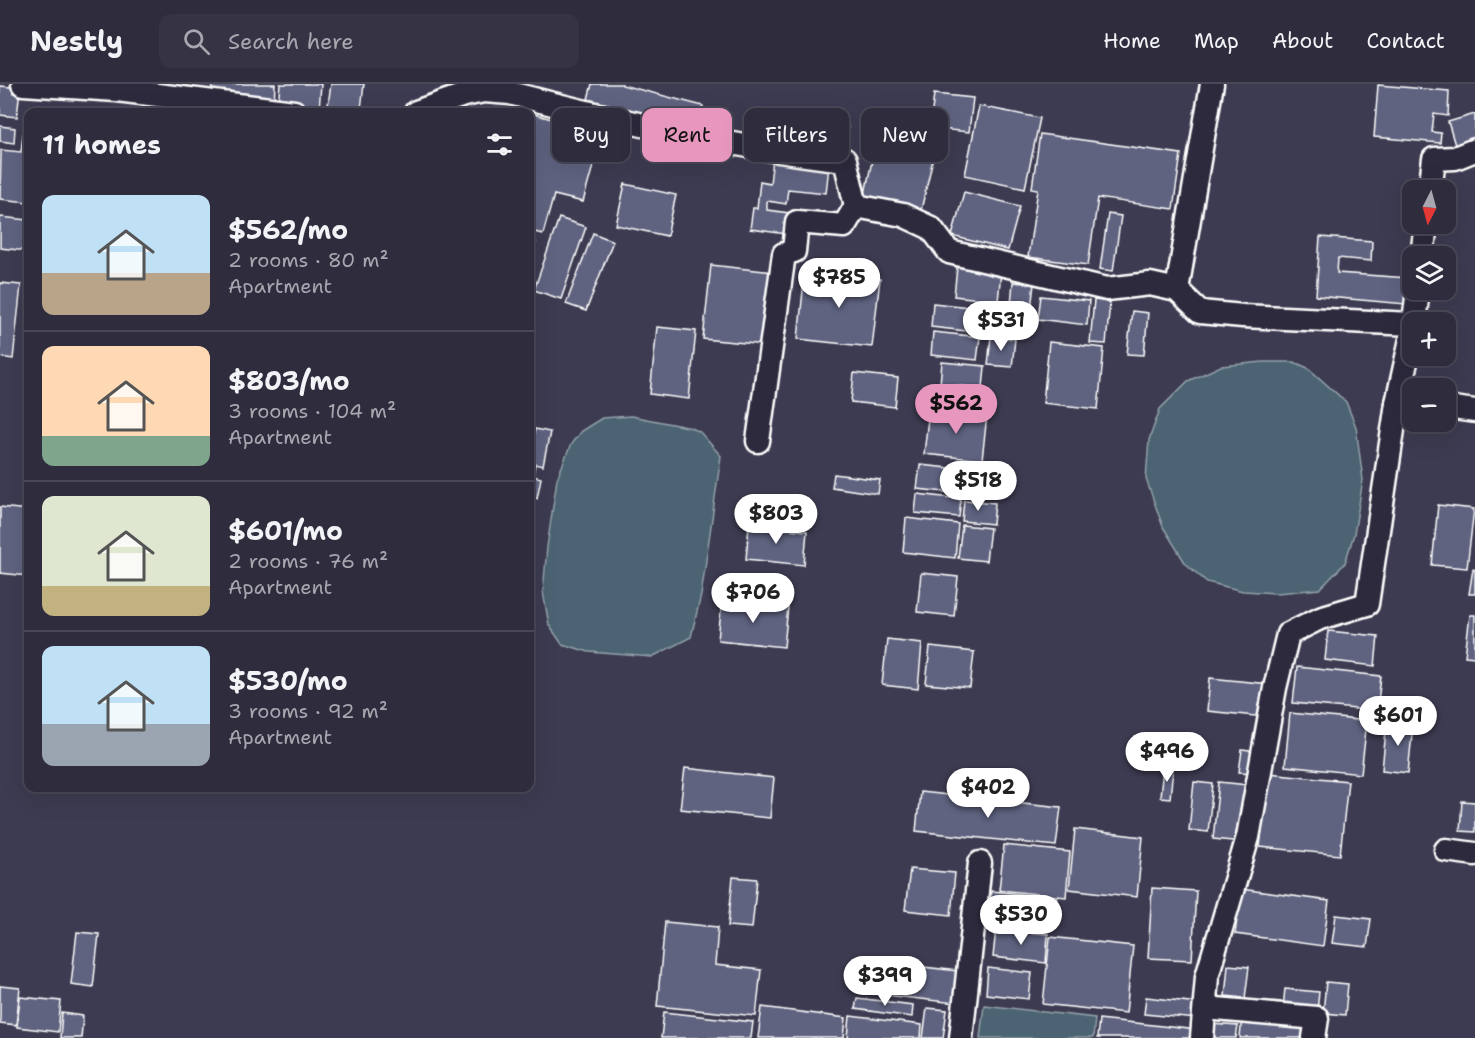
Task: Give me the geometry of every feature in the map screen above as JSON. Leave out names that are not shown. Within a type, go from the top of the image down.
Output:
[{"type":"street","points":[[23,84],[117,90],[262,108]]},
{"type":"street","points":[[1178,290],[1212,84]]},
{"type":"street","points":[[428,108],[484,91],[508,103],[796,155],[845,160],[856,206],[844,226],[797,222],[794,251],[784,254],[758,441]]},
{"type":"street","points":[[1431,180],[1434,159],[1455,159],[1475,150]]},
{"type":"street","points":[[856,206],[903,215],[932,228],[950,252],[1107,288],[1150,284],[1178,290],[1200,312],[1402,322]]},
{"type":"street","points":[[1456,408],[1475,411]]},
{"type":"street","points":[[1202,1038],[1208,976],[1248,837],[1275,688],[1288,634],[1320,618],[1367,604],[1402,420]]},
{"type":"street","points":[[1446,850],[1475,854]]},
{"type":"street","points":[[961,1038],[980,863]]},
{"type":"street","points":[[1205,1008],[1317,1018],[1314,1038]]},
{"type":"water","points":[[1294,362],[1308,368],[1346,402],[1356,427],[1363,480],[1354,534],[1345,563],[1320,589],[1277,593],[1243,591],[1207,582],[1186,564],[1163,527],[1146,479],[1149,440],[1160,409],[1188,381],[1221,366]]},
{"type":"water","points":[[631,416],[692,428],[700,432],[721,456],[701,595],[691,637],[652,657],[589,652],[562,644],[549,625],[543,592],[557,479],[571,444],[581,431],[602,418]]},
{"type":"water","points":[[984,1005],[1095,1018],[1093,1038],[980,1038]]},
{"type":"building","points":[[212,84],[275,84],[274,103],[211,95]]},
{"type":"building","points":[[280,84],[321,84],[319,108],[278,105]]},
{"type":"building","points":[[331,84],[364,84],[361,108],[328,105]]},
{"type":"building","points":[[592,84],[622,84],[703,106],[703,108],[642,108],[642,113],[588,99]]},
{"type":"building","points":[[1378,85],[1449,91],[1448,116],[1434,114],[1432,132],[1441,133],[1440,143],[1374,137]]},
{"type":"building","points":[[0,86],[20,88],[17,117],[0,115]]},
{"type":"building","points":[[934,94],[973,98],[969,132],[948,130],[948,108],[932,108]]},
{"type":"building","points":[[146,97],[178,101],[177,108],[145,108]]},
{"type":"building","points":[[979,106],[1040,118],[1025,188],[965,175]]},
{"type":"building","points":[[534,114],[552,119],[552,162],[594,162],[583,202],[554,195],[543,234],[534,232]]},
{"type":"building","points":[[1475,114],[1475,139],[1455,145],[1448,122]]},
{"type":"building","points":[[0,126],[15,128],[14,143],[0,141]]},
{"type":"building","points":[[24,134],[24,202],[0,199],[1,150],[21,152]]},
{"type":"building","points":[[1040,134],[1181,154],[1173,209],[1098,198],[1088,265],[1028,257],[1038,189],[1032,188]]},
{"type":"building","points":[[773,162],[829,166],[826,193],[788,189],[786,204],[767,201],[767,210],[797,214],[794,235],[750,229],[753,208],[757,208],[760,181],[770,183]]},
{"type":"building","points":[[872,162],[932,162],[921,210],[864,198]]},
{"type":"building","points":[[625,184],[676,195],[667,236],[616,225]]},
{"type":"building","points":[[964,192],[1020,206],[1008,250],[952,236]]},
{"type":"building","points":[[1108,214],[1121,216],[1113,271],[1100,269]]},
{"type":"building","points":[[0,217],[24,220],[24,251],[0,248]]},
{"type":"building","points":[[559,218],[586,227],[561,299],[534,290]]},
{"type":"building","points":[[593,233],[613,241],[586,311],[566,304]]},
{"type":"building","points":[[1320,237],[1372,241],[1371,261],[1338,258],[1337,273],[1402,278],[1402,300],[1406,300],[1406,304],[1316,296]]},
{"type":"building","points":[[711,265],[774,272],[766,345],[703,339]]},
{"type":"building","points":[[957,267],[1001,272],[998,301],[954,296]]},
{"type":"building","points":[[805,271],[880,279],[872,347],[798,339]]},
{"type":"building","points":[[1013,282],[1034,284],[1030,317],[1010,315]]},
{"type":"building","points":[[0,283],[21,285],[13,359],[0,357]]},
{"type":"building","points":[[1041,296],[1089,301],[1087,325],[1038,319]]},
{"type":"building","points":[[1094,300],[1110,302],[1106,344],[1090,343]]},
{"type":"building","points":[[933,303],[996,310],[993,334],[931,327]]},
{"type":"building","points":[[1132,311],[1148,313],[1144,355],[1127,354]]},
{"type":"building","points":[[657,327],[696,331],[689,399],[650,394]]},
{"type":"building","points":[[933,332],[980,337],[977,360],[931,355]]},
{"type":"building","points":[[991,336],[1015,339],[1012,367],[988,365]]},
{"type":"building","points":[[1049,342],[1104,348],[1098,409],[1043,403]]},
{"type":"building","points":[[942,362],[985,366],[983,388],[940,384]]},
{"type":"building","points":[[854,373],[898,378],[895,407],[851,402]]},
{"type":"building","points":[[948,389],[989,393],[987,407],[946,403]]},
{"type":"building","points":[[929,409],[987,415],[982,460],[924,454]]},
{"type":"building","points":[[535,429],[550,432],[543,466],[535,464],[534,470]]},
{"type":"building","points":[[920,465],[958,469],[955,493],[917,489]]},
{"type":"building","points":[[964,472],[985,474],[983,498],[961,496]]},
{"type":"building","points":[[834,474],[880,480],[878,494],[832,487]]},
{"type":"building","points":[[534,476],[541,478],[537,498],[534,497]]},
{"type":"building","points":[[917,494],[961,499],[959,517],[915,513]]},
{"type":"building","points":[[964,500],[995,503],[993,524],[962,521]]},
{"type":"building","points":[[1438,505],[1474,509],[1467,568],[1432,565]]},
{"type":"building","points":[[0,507],[24,510],[24,576],[0,573]]},
{"type":"building","points":[[906,518],[958,524],[955,558],[903,552]]},
{"type":"building","points":[[749,525],[807,531],[804,565],[746,559]]},
{"type":"building","points":[[962,525],[990,528],[986,561],[958,558]]},
{"type":"building","points":[[1473,569],[1475,570],[1475,594],[1469,594]]},
{"type":"building","points":[[921,573],[958,577],[954,616],[917,612]]},
{"type":"building","points":[[749,585],[779,588],[777,603],[747,600]]},
{"type":"building","points":[[722,600],[788,607],[784,647],[718,640]]},
{"type":"building","points":[[1470,615],[1475,615],[1475,657],[1465,656]]},
{"type":"building","points":[[1328,631],[1378,636],[1375,666],[1325,660]]},
{"type":"building","points":[[887,639],[922,643],[918,689],[882,685]]},
{"type":"building","points":[[930,647],[974,652],[970,688],[926,684]]},
{"type":"building","points":[[1297,667],[1381,676],[1377,711],[1293,703]]},
{"type":"building","points":[[1210,678],[1269,684],[1265,717],[1207,711]]},
{"type":"building","points":[[1290,713],[1367,721],[1361,774],[1285,766]]},
{"type":"building","points":[[1387,721],[1413,724],[1408,773],[1382,770]]},
{"type":"building","points":[[1242,750],[1257,752],[1255,773],[1239,772]]},
{"type":"building","points":[[685,768],[774,778],[770,818],[680,809]]},
{"type":"building","points":[[1163,768],[1173,769],[1170,798],[1160,797]]},
{"type":"building","points":[[1268,773],[1348,781],[1340,855],[1260,847]]},
{"type":"building","points":[[1194,782],[1213,784],[1208,832],[1189,830]]},
{"type":"building","points":[[1219,782],[1248,785],[1242,842],[1213,839]]},
{"type":"building","points":[[920,792],[1061,807],[1056,846],[916,831]]},
{"type":"building","points":[[1462,801],[1475,802],[1475,832],[1460,831]]},
{"type":"building","points":[[1075,829],[1143,837],[1137,897],[1069,889]]},
{"type":"building","points":[[1004,845],[1070,852],[1066,897],[999,890]]},
{"type":"building","points":[[910,869],[955,873],[951,915],[905,910]]},
{"type":"building","points":[[733,877],[757,879],[752,928],[728,926]]},
{"type":"building","points":[[1152,888],[1196,891],[1192,960],[1148,958]]},
{"type":"building","points":[[1241,889],[1329,901],[1323,946],[1235,934]]},
{"type":"building","points":[[991,891],[1057,898],[1054,923],[989,916]]},
{"type":"building","points":[[1336,915],[1371,919],[1367,947],[1332,943]]},
{"type":"building","points":[[665,922],[718,927],[715,965],[761,970],[756,1016],[657,1006]]},
{"type":"building","points":[[996,929],[1048,934],[1046,963],[993,957]]},
{"type":"building","points":[[77,932],[99,934],[93,987],[71,984]]},
{"type":"building","points":[[1050,937],[1133,946],[1126,1013],[1043,1004]]},
{"type":"building","points":[[862,960],[958,971],[955,1003],[859,992]]},
{"type":"building","points":[[1228,965],[1249,967],[1245,998],[1225,996]]},
{"type":"building","points":[[988,968],[1032,973],[1029,999],[986,994]]},
{"type":"building","points":[[1326,982],[1348,984],[1345,1015],[1323,1013]]},
{"type":"building","points":[[0,986],[20,988],[16,1025],[0,1023]]},
{"type":"building","points":[[1285,989],[1319,992],[1317,1011],[1283,1007]]},
{"type":"building","points":[[20,997],[61,1001],[58,1032],[17,1027]]},
{"type":"building","points":[[1146,997],[1198,1003],[1197,1019],[1144,1014]]},
{"type":"building","points":[[857,998],[913,1005],[912,1017],[855,1009]]},
{"type":"building","points":[[762,1007],[846,1018],[844,1038],[758,1038]]},
{"type":"building","points":[[927,1008],[947,1010],[943,1038],[923,1038]]},
{"type":"building","points":[[664,1012],[753,1022],[751,1038],[661,1038]]},
{"type":"building","points":[[62,1013],[83,1016],[81,1038],[60,1038]]},
{"type":"building","points":[[850,1016],[922,1025],[921,1038],[848,1038]]},
{"type":"building","points":[[1242,1016],[1312,1023],[1310,1038],[1240,1038]]},
{"type":"building","points":[[1099,1019],[1197,1030],[1196,1038],[1097,1038]]},
{"type":"building","points":[[1211,1024],[1238,1026],[1236,1038],[1209,1038]]}]
